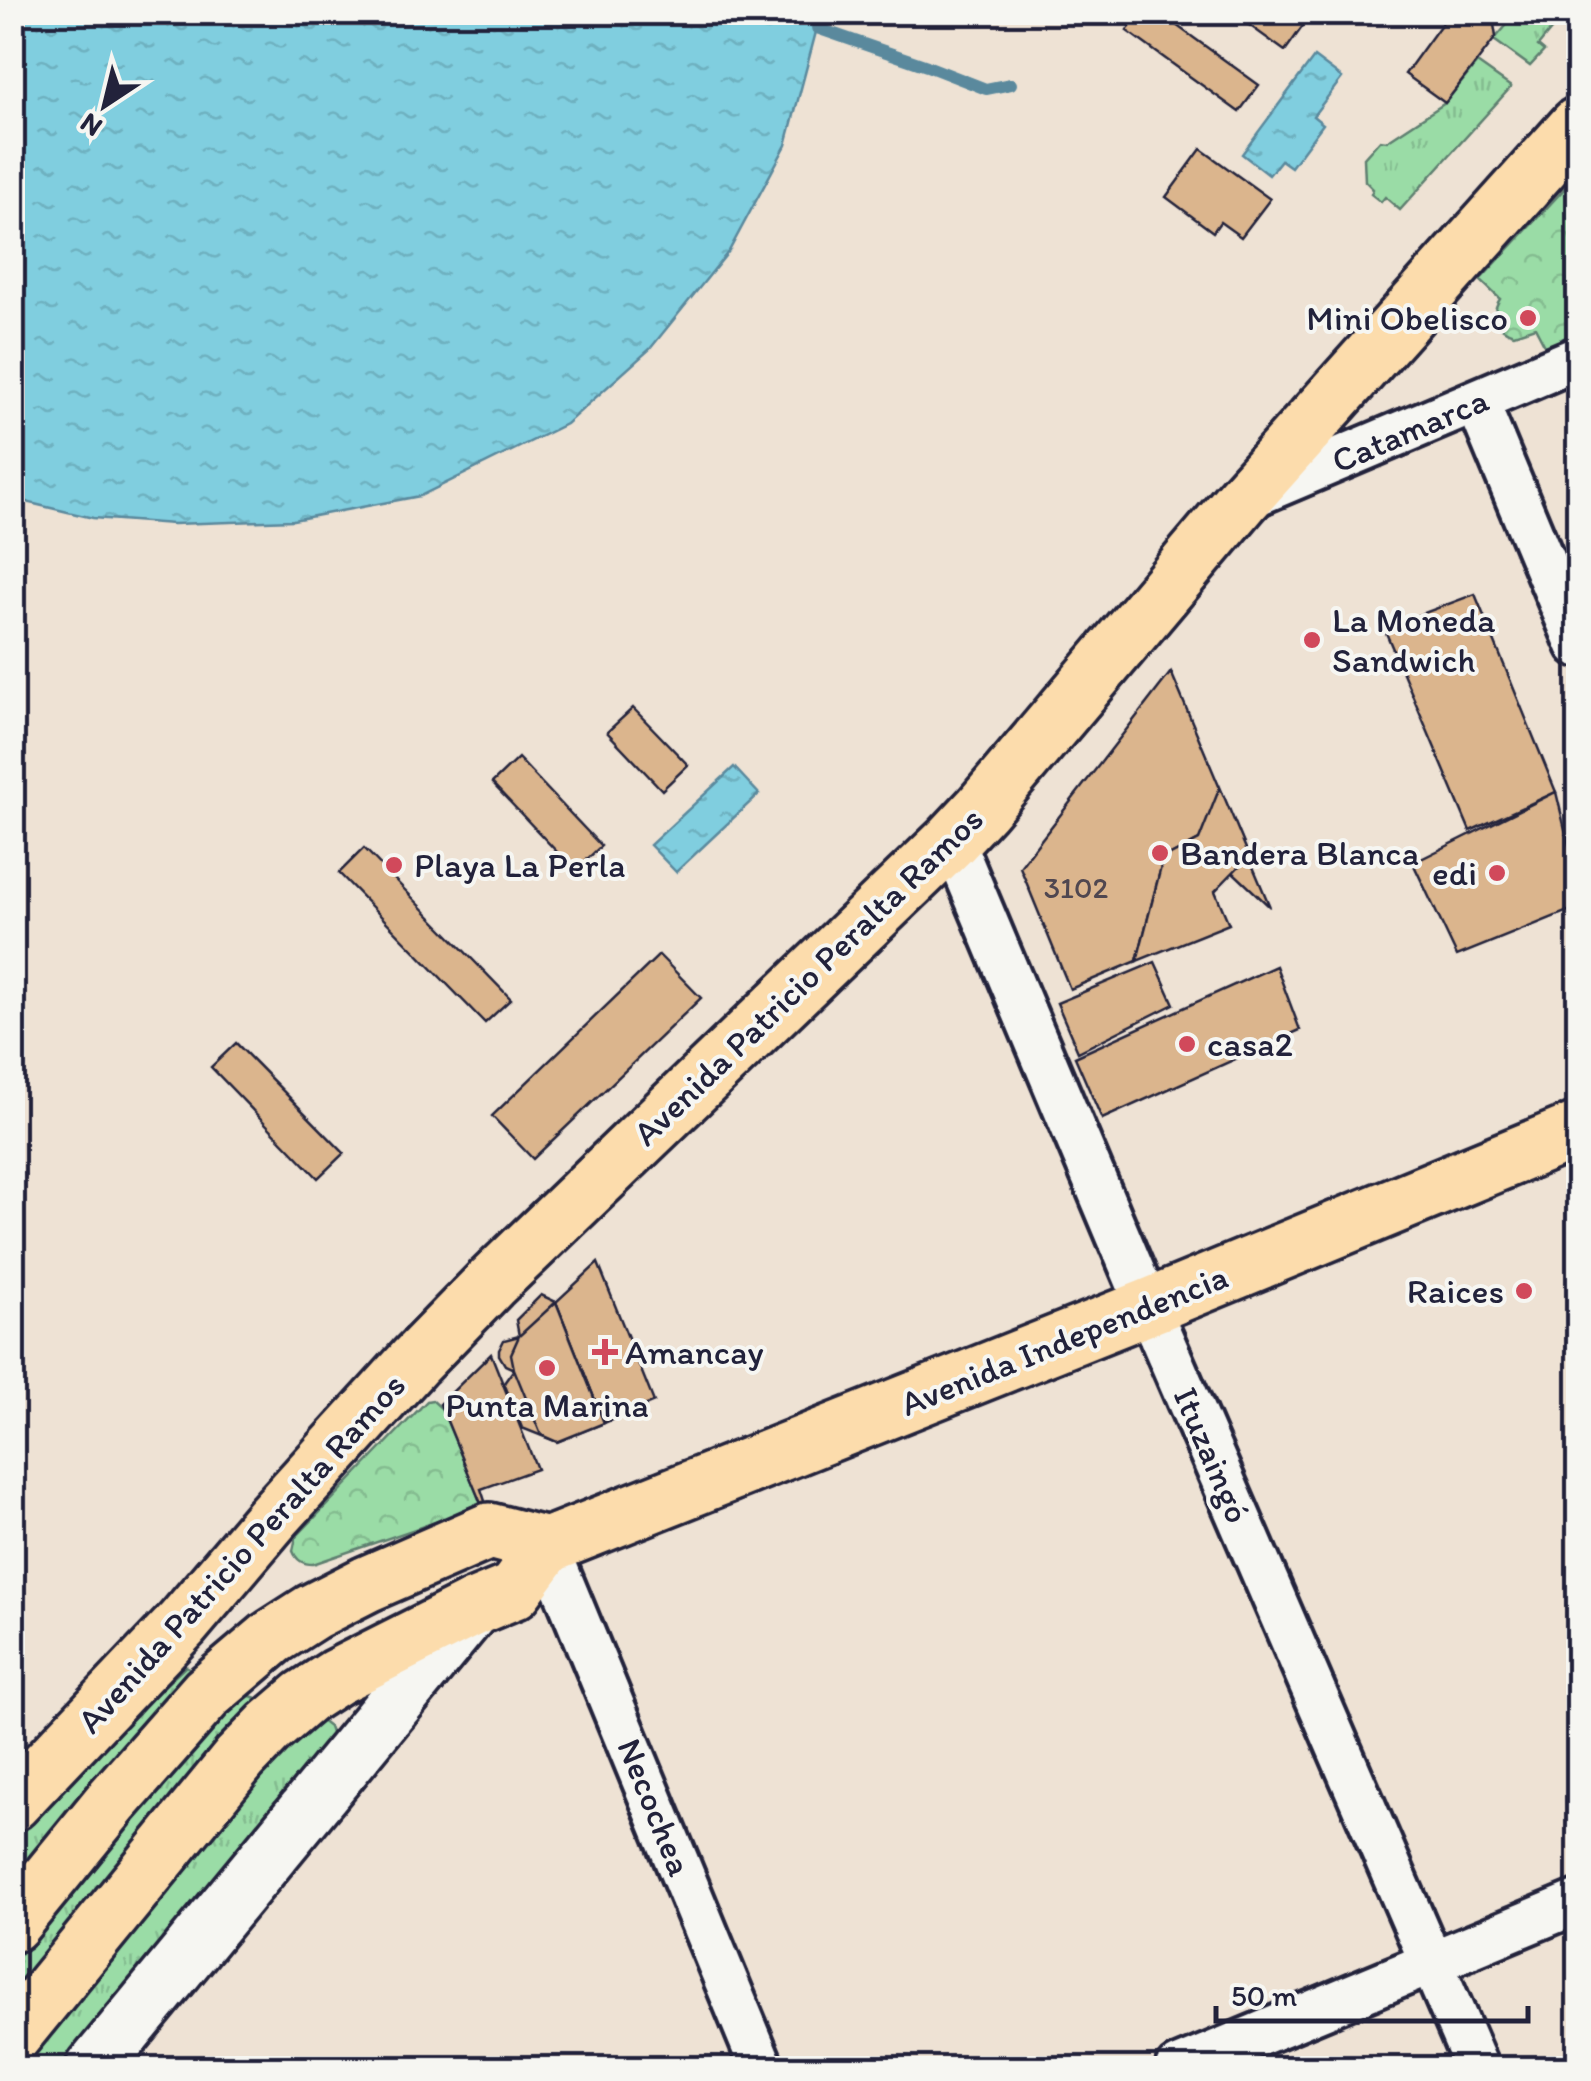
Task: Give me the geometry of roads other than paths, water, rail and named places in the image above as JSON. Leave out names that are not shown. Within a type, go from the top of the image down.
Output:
[{"type":"main road","name":"Avenida Patricio Peralta Ramos","points":[[12,1803],[182,1624],[285,1504],[490,1284],[982,808],[1240,501],[1578,125]]},
{"type":"main road","name":"Avenida Independencia","points":[[547,1546],[1578,1130]]},
{"type":"main road","name":"Avenida Patricio Peralta Ramos","points":[[12,1924],[206,1693],[272,1637],[367,1584],[489,1531],[547,1546]]},
{"type":"main road","points":[[12,2037],[240,1758],[270,1728],[336,1677],[514,1591],[547,1546]]},
{"type":"main road","points":[[182,1624],[245,1606],[367,1584]]},
{"type":"main road","points":[[94,2068],[473,1608]]},
{"type":"street","name":"Catamarca","points":[[1240,501],[1578,358]]},
{"type":"street","points":[[1477,402],[1578,645]]},
{"type":"street","name":"Ituzaingó","points":[[952,840],[1476,2068]]},
{"type":"street","name":"Necochea","points":[[547,1546],[762,2068]]},
{"type":"street","points":[[1178,2068],[1578,1902]]},
{"type":"water","points":[[13,12],[817,12],[817,28],[786,145],[729,251],[650,349],[566,424],[420,496],[293,520],[173,524],[93,518],[13,496]]},
{"type":"water","points":[[1314,57],[1342,78],[1313,116],[1323,124],[1291,167],[1281,160],[1269,175],[1242,154]]},
{"type":"water","points":[[734,767],[759,794],[676,872],[650,845]]},
{"type":"waterway","points":[[817,28],[986,89],[1011,84]]},
{"type":"place","name":"Mini Obelisco","points":[[1528,318]]},
{"type":"place","name":"La Moneda Sandwich","points":[[1312,640]]},
{"type":"place","name":"Bandera Blanca","points":[[1160,853]]},
{"type":"place","name":"Playa La Perla","points":[[394,865]]},
{"type":"place","name":"edi","points":[[1497,873]]},
{"type":"place","name":"casa2","points":[[1187,1044]]},
{"type":"place","name":"Raices","points":[[1524,1291]]},
{"type":"place","name":"Amancay","points":[[605,1352]]},
{"type":"place","name":"Punta Marina","points":[[547,1368]]}]
